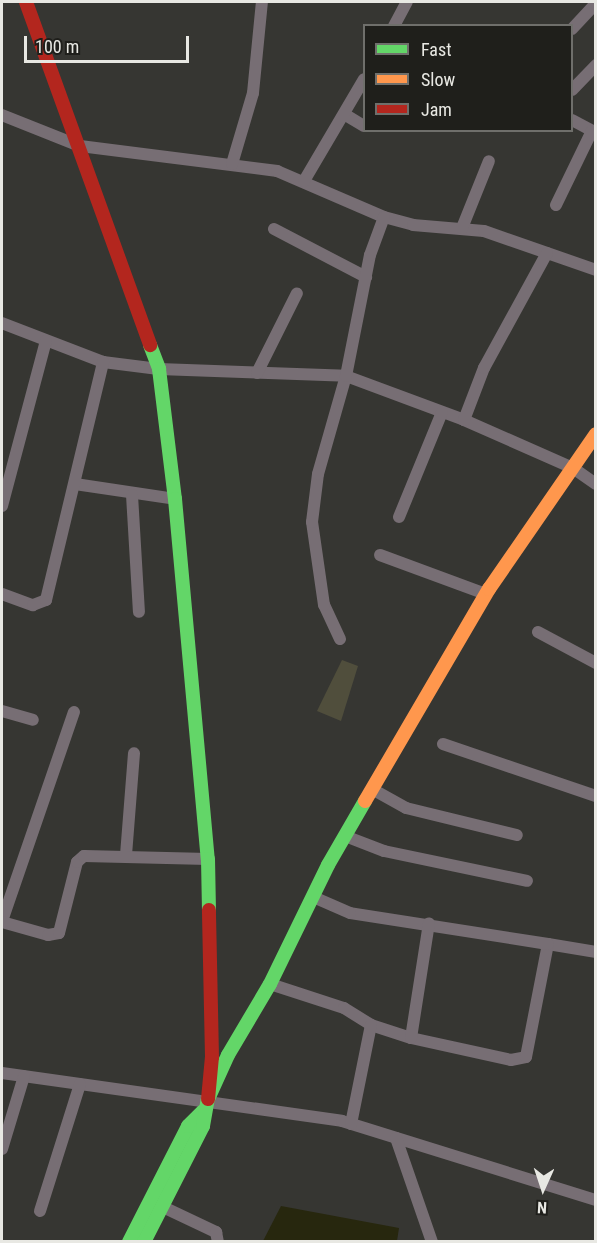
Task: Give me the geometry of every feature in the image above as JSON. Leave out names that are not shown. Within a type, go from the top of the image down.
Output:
[{"type":"street","points":[[26,2],[159,369],[175,500],[208,859],[212,1038],[203,1126],[144,1242]]},
{"type":"street","points":[[232,164],[253,93],[262,2]]},
{"type":"street","points":[[395,24],[407,2]]},
{"type":"street","points":[[573,29],[596,3]]},
{"type":"street","points":[[573,89],[596,65]]},
{"type":"street","points":[[304,181],[363,81]]},
{"type":"street","points":[[344,114],[363,125]]},
{"type":"street","points":[[2,115],[80,146],[277,171],[384,217],[413,225],[484,231],[596,270]]},
{"type":"street","points":[[556,205],[594,132],[573,121]]},
{"type":"street","points":[[462,228],[489,161]]},
{"type":"street","points":[[340,639],[324,605],[312,522],[318,474],[346,376],[366,277],[384,217]]},
{"type":"street","points":[[274,229],[366,277]]},
{"type":"street","points":[[464,420],[484,368],[547,253]]},
{"type":"street","points":[[257,373],[297,293]]},
{"type":"street","points":[[2,323],[103,362],[159,369],[346,376],[464,420],[573,468],[596,484]]},
{"type":"street","points":[[2,506],[46,341]]},
{"type":"street","points":[[2,594],[33,605],[45,600],[103,362]]},
{"type":"street","points":[[399,517],[442,412]]},
{"type":"street","points":[[129,1242],[188,1126],[206,1105],[345,836],[372,789],[486,594],[596,434]]},
{"type":"street","points":[[75,484],[132,495],[175,500]]},
{"type":"street","points":[[132,495],[139,612]]},
{"type":"street","points":[[380,555],[486,594]]},
{"type":"street","points":[[538,632],[596,663]]},
{"type":"street","points":[[2,711],[33,720]]},
{"type":"street","points":[[74,712],[2,921],[40,933],[59,933],[79,858],[126,855],[208,859]]},
{"type":"street","points":[[443,744],[596,796]]},
{"type":"street","points":[[126,855],[134,753]]},
{"type":"street","points":[[372,789],[406,808],[517,835]]},
{"type":"street","points":[[345,836],[384,851],[527,881]]},
{"type":"street","points":[[313,897],[350,913],[429,923],[596,952]]},
{"type":"street","points":[[411,1038],[429,923]]},
{"type":"street","points":[[270,984],[344,1008],[371,1025],[411,1038],[511,1060],[526,1057],[548,944]]},
{"type":"street","points":[[351,1124],[371,1025]]},
{"type":"street","points":[[2,1073],[206,1105],[351,1124],[596,1200]]},
{"type":"street","points":[[2,1149],[24,1076]]},
{"type":"street","points":[[40,1210],[80,1084]]},
{"type":"street","points":[[396,1138],[432,1242]]},
{"type":"street","points":[[163,1208],[216,1232],[218,1242]]},
{"type":"shaded area","points":[[281,1206],[399,1228],[397,1241],[263,1241]]},
{"type":"building","points":[[342,660],[358,666],[341,721],[317,711]]},
{"type":"traffic: fast","points":[[150,345],[159,369],[175,499],[208,859],[209,910]]},
{"type":"traffic: fast","points":[[144,1242],[203,1126],[208,1099],[228,1055],[270,984],[328,865],[365,801]]},
{"type":"traffic: fast","points":[[129,1242],[188,1126],[203,1111]]},
{"type":"traffic: slow","points":[[365,801],[489,589],[596,434]]},
{"type":"traffic: jam","points":[[26,2],[150,345]]},
{"type":"traffic: jam","points":[[208,1099],[212,1057],[209,910]]}]
